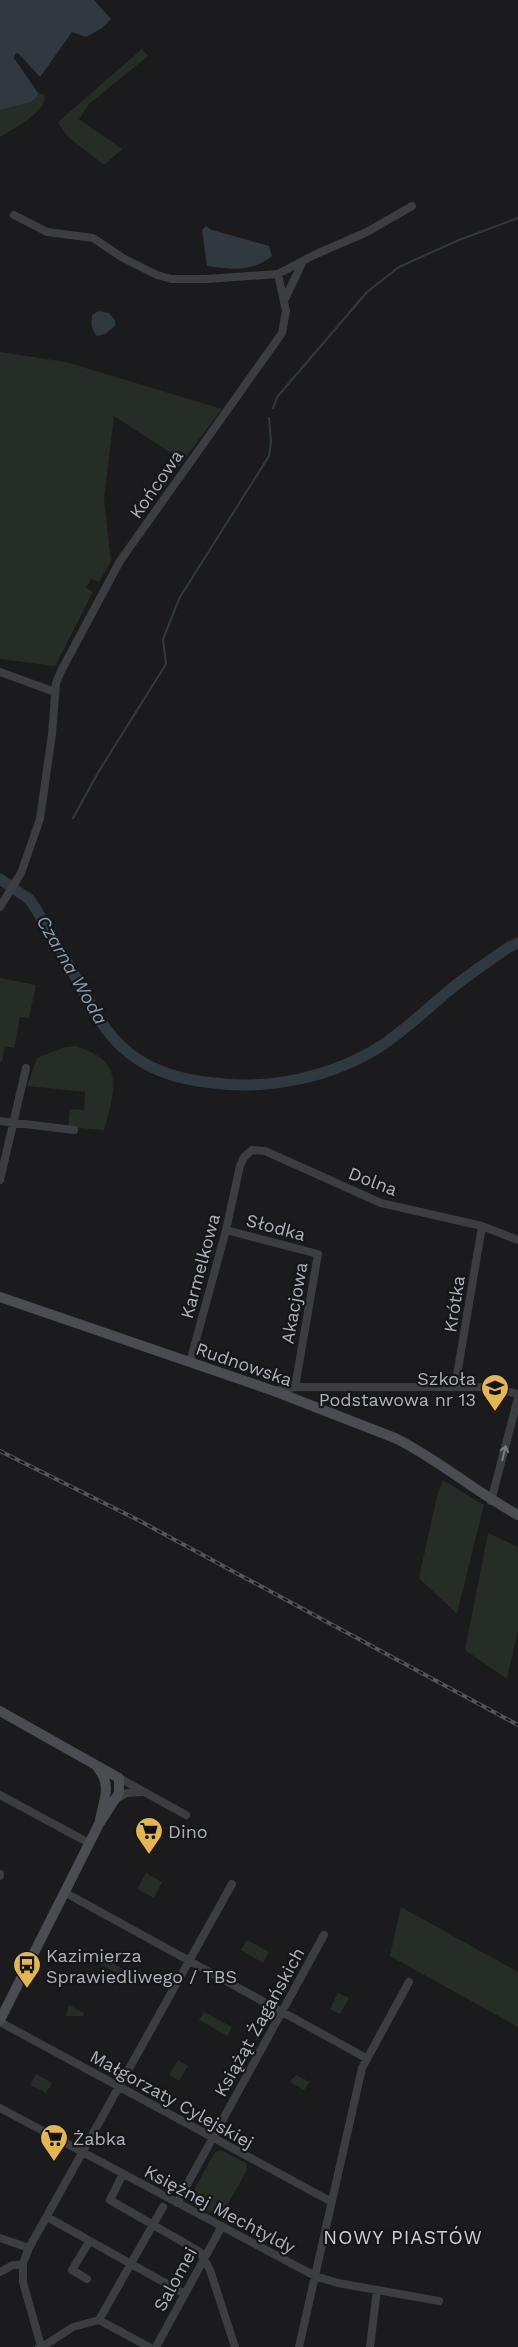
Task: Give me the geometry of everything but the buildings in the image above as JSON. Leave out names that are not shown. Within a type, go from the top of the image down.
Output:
[{"type":"main road","name":"Rudnowska","points":[[0,1297],[274,1391],[365,1425],[408,1444],[491,1501],[518,1515]]},
{"type":"main road","points":[[0,1711],[119,1778],[99,1824],[0,2021]]},
{"type":"main road","points":[[95,1765],[104,1778],[112,1796]]},
{"type":"street","points":[[14,215],[47,232],[93,238],[147,271],[171,279],[252,277],[278,274],[303,260],[367,232],[412,206]]},
{"type":"street","name":"Końcowa","points":[[285,299],[303,260]]},
{"type":"street","name":"Końcowa","points":[[0,907],[25,864],[42,808],[55,692],[61,671],[120,561],[282,333],[286,311],[285,299],[278,274]]},
{"type":"street","points":[[0,672],[55,692]]},
{"type":"street","points":[[0,1180],[26,1068]]},
{"type":"street","points":[[0,1121],[74,1130]]},
{"type":"street","name":"Dolna","points":[[237,1177],[244,1157],[252,1150],[257,1150],[381,1203],[482,1226],[518,1240]]},
{"type":"street","name":"Karmelkowa","points":[[190,1362],[226,1230],[237,1177]]},
{"type":"street","name":"Krótka","points":[[454,1387],[482,1226]]},
{"type":"street","name":"Słodka","points":[[226,1230],[318,1254]]},
{"type":"street","name":"Akacjowa","points":[[295,1387],[318,1254]]},
{"type":"street","points":[[274,1391],[295,1387],[489,1387],[518,1394]]},
{"type":"street","points":[[491,1501],[518,1398]]},
{"type":"street","points":[[119,1778],[186,1815]]},
{"type":"street","points":[[112,1796],[127,1793],[147,1793]]},
{"type":"street","points":[[0,1795],[89,1843]]},
{"type":"street","points":[[149,2347],[99,2320],[72,2327],[41,2347],[23,2282],[23,2265],[29,2248],[46,2217],[120,2088],[232,1884]]},
{"type":"street","points":[[64,1892],[366,2058]]},
{"type":"street","name":"Książąt Żagańskich","points":[[177,2203],[324,1935]]},
{"type":"street","points":[[299,2347],[356,2087],[366,2058],[409,1982]]},
{"type":"street","name":"Małgorzaty Cylejskiej","points":[[0,2021],[212,2139],[330,2201]]},
{"type":"street","name":"Księżnej Mechtyldy","points":[[0,2108],[315,2276],[439,2301]]},
{"type":"street","points":[[123,2174],[110,2200],[196,2248],[205,2257],[235,2347]]},
{"type":"street","points":[[99,2320],[163,2207]]},
{"type":"street","points":[[46,2217],[184,2294]]},
{"type":"street","name":"Salomei","points":[[156,2347],[222,2226]]},
{"type":"street","points":[[0,2238],[29,2248]]},
{"type":"street","points":[[88,2279],[72,2270],[89,2242]]},
{"type":"street","points":[[0,2272],[13,2265],[23,2265]]},
{"type":"street","points":[[370,2347],[377,2290]]},
{"type":"shaded area","points":[[0,0],[94,0],[111,19],[102,28],[86,37],[72,32],[40,77],[18,53],[15,54],[14,58],[38,93],[37,97],[31,102],[0,110]]},
{"type":"shaded area","points":[[142,49],[148,56],[89,104],[79,119],[122,149],[104,165],[67,136],[58,122]]},
{"type":"shaded area","points":[[38,93],[44,95],[44,101],[36,113],[0,137],[0,110],[31,102],[37,97]]},
{"type":"shaded area","points":[[206,226],[212,230],[269,246],[272,256],[249,267],[233,269],[207,266],[202,230]]},
{"type":"shaded area","points":[[99,311],[109,313],[115,320],[115,326],[105,334],[97,336],[93,329],[92,315]]},
{"type":"shaded area","points":[[0,352],[66,362],[222,409],[176,470],[174,455],[114,416],[104,498],[111,562],[99,582],[91,579],[86,588],[93,592],[55,666],[0,659]]},
{"type":"shaded area","points":[[0,978],[36,985],[29,1018],[20,1017],[14,1048],[5,1046],[2,1062],[0,1062]]},
{"type":"shaded area","points":[[75,1046],[91,1052],[103,1060],[113,1078],[111,1101],[104,1130],[68,1127],[70,1109],[84,1110],[85,1092],[27,1086],[37,1058],[65,1047]]},
{"type":"shaded area","points":[[443,1480],[484,1505],[457,1614],[419,1578],[437,1496]]},
{"type":"shaded area","points":[[488,1533],[518,1547],[518,1630],[507,1679],[465,1650]]},
{"type":"shaded area","points":[[146,1873],[162,1882],[154,1898],[137,1889]]},
{"type":"shaded area","points":[[401,1907],[518,1972],[518,2027],[390,1956]]},
{"type":"shaded area","points":[[247,1940],[269,1952],[263,1963],[241,1950]]},
{"type":"shaded area","points":[[99,1956],[133,1974],[130,1980],[95,1962]]},
{"type":"shaded area","points":[[338,1993],[349,1998],[340,2014],[330,2009]]},
{"type":"shaded area","points":[[69,2005],[84,2013],[83,2016],[66,2016]]},
{"type":"shaded area","points":[[204,2012],[232,2027],[227,2036],[199,2020]]},
{"type":"shaded area","points":[[178,2060],[188,2066],[179,2081],[169,2075]]},
{"type":"shaded area","points":[[36,2074],[52,2083],[46,2093],[32,2086],[31,2083]]},
{"type":"shaded area","points":[[296,2075],[310,2082],[304,2090],[290,2082]]},
{"type":"shaded area","points":[[221,2150],[246,2163],[247,2170],[223,2213],[216,2216],[195,2204],[192,2193],[215,2152]]},
{"type":"waterway","points":[[273,408],[278,396],[367,292],[399,267],[459,240],[518,218]]},
{"type":"waterway","points":[[73,818],[99,771],[166,664],[163,639],[180,597],[269,456],[271,442],[269,418]]},
{"type":"waterway","name":"Czarna Woda","points":[[0,879],[29,899],[96,1014],[121,1046],[142,1062],[164,1073],[201,1082],[236,1085],[279,1083],[300,1079],[342,1066],[381,1046],[401,1032],[463,979],[509,947],[518,943]]},
{"type":"railway","points":[[0,1451],[138,1520],[518,1725]]},
{"type":"place","name":"Szkoła Podstawowa nr 13","points":[[495,1412]]},
{"type":"place","name":"Dino","points":[[149,1855]]},
{"type":"place","name":"Kazimierza Sprawiedliwego / TBS","points":[[27,1989]]},
{"type":"place","name":"Żabka","points":[[54,2162]]},
{"type":"district","name":"NOWY PIASTÓW","points":[[403,2237]]}]
